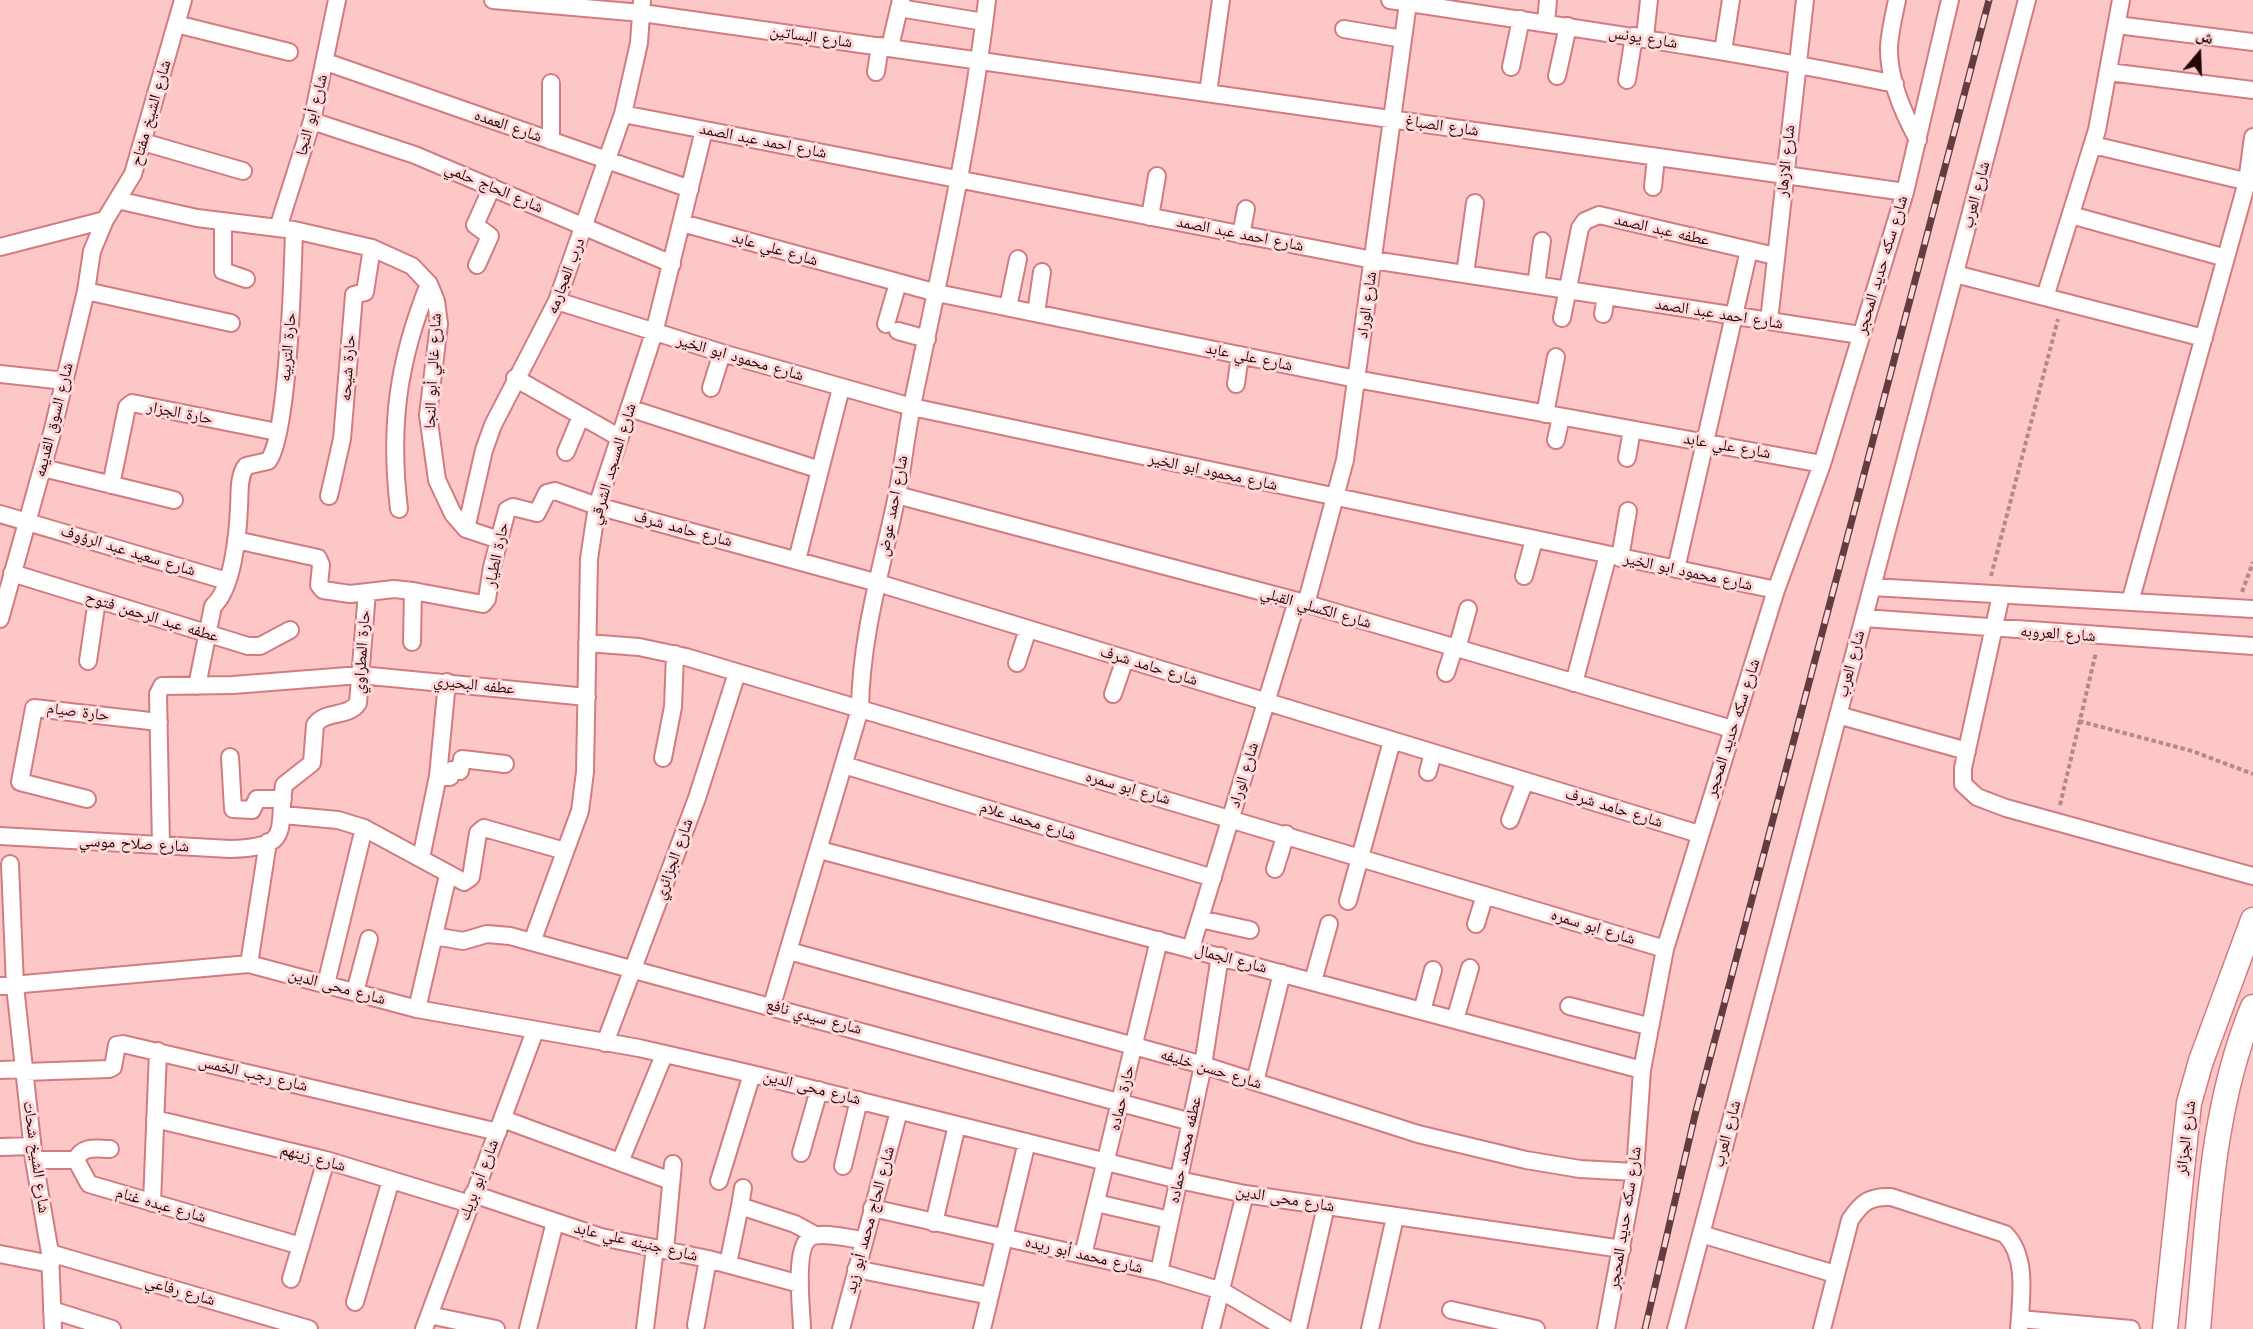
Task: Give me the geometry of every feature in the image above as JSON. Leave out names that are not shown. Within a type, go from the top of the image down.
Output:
[{"type":"street","name":"شارع الشيخ مفتاح","points":[[105,220],[132,174],[183,0]]},
{"type":"street","name":"شارع أبو النجا","points":[[286,229],[326,62],[337,0]]},
{"type":"street","name":"شارع البساتين","points":[[493,0],[642,7],[980,61]]},
{"type":"street","name":"شارع احمد عوض","points":[[772,1005],[820,850],[860,709],[862,653],[897,495],[912,407],[960,180],[980,61],[987,0]]},
{"type":"street","points":[[1208,93],[1221,0]]},
{"type":"street","name":"شارع يونس","points":[[1390,0],[1418,2],[1796,63],[1895,84]]},
{"type":"street","points":[[1546,23],[1548,0]]},
{"type":"street","points":[[1627,80],[1650,0]]},
{"type":"street","points":[[1723,51],[1731,0]]},
{"type":"street","name":"شارع الازهار","points":[[1769,321],[1796,63],[1805,0]]},
{"type":"street","points":[[1897,0],[1889,47],[1895,84],[1906,119],[1918,140]]},
{"type":"street","name":"شارع سكه حديد المحجر","points":[[1606,1329],[1635,1172],[1642,1070],[1648,1026],[1665,949],[1776,590],[1822,464],[1905,192],[1950,0]]},
{"type":"street","name":"شارع العرب","points":[[1676,1329],[2027,0]]},
{"type":"street","points":[[2045,297],[2093,146],[2121,0]]},
{"type":"street","name":"شارع الوراد","points":[[1191,948],[1266,702],[1337,498],[1345,460],[1403,39],[1418,2]]},
{"type":"street","points":[[876,72],[900,4],[984,22]]},
{"type":"street","name":"درب العجارمه","points":[[466,529],[484,450],[515,378],[540,337],[557,301],[623,114],[633,73],[642,7]]},
{"type":"street","points":[[1511,67],[1521,19]]},
{"type":"street","points":[[177,24],[289,52]]},
{"type":"street","points":[[2117,25],[2253,42]]},
{"type":"street","points":[[1557,76],[1568,26]]},
{"type":"street","points":[[1344,29],[1403,39]]},
{"type":"street","name":"شارع الصباغ","points":[[980,61],[1905,192]]},
{"type":"street","name":"شارع العمده","points":[[326,62],[690,189]]},
{"type":"street","points":[[2109,72],[2253,90]]},
{"type":"street","points":[[551,83],[551,141]]},
{"type":"street","name":"شارع احمد عبد الصمد","points":[[623,114],[1373,260],[1860,335]]},
{"type":"street","name":"شارع الحاج حلمي","points":[[312,121],[415,155],[672,264]]},
{"type":"street","name":"شارع المسجد الشرقي","points":[[532,942],[580,811],[587,697],[589,559],[597,506],[654,333],[704,130]]},
{"type":"street","points":[[2130,602],[2226,258],[2250,183],[2253,137]]},
{"type":"street","points":[[143,142],[243,171]]},
{"type":"street","points":[[2093,146],[2250,183]]},
{"type":"street","points":[[1653,187],[1656,157]]},
{"type":"street","points":[[1150,217],[1157,176]]},
{"type":"street","points":[[477,265],[490,237],[475,225],[492,187]]},
{"type":"street","points":[[117,200],[223,222],[286,229],[372,248],[412,266],[429,284],[415,319],[397,394],[394,471],[399,509]]},
{"type":"street","points":[[1465,274],[1475,203]]},
{"type":"street","points":[[1241,235],[1246,208]]},
{"type":"street","name":"عطفه عبد الصمد","points":[[1568,290],[1580,228],[1592,216],[1599,215],[1775,256]]},
{"type":"street","points":[[2071,215],[2226,258]]},
{"type":"street","points":[[0,247],[105,220]]},
{"type":"street","name":"شارع السوق القديمه","points":[[0,619],[65,381],[86,291],[92,251],[105,220]]},
{"type":"street","points":[[223,222],[223,271],[246,279]]},
{"type":"street","name":"شارع علي عابد","points":[[682,223],[937,293],[1356,380],[1822,464]]},
{"type":"street","name":"حارة التربيه","points":[[236,540],[243,469],[246,465],[267,461],[272,457],[277,432],[291,315],[286,229]]},
{"type":"street","points":[[1536,285],[1542,241]]},
{"type":"street","name":"حارة شيحه","points":[[329,496],[342,439],[354,295],[365,292],[372,248]]},
{"type":"street","points":[[1676,569],[1707,442],[1749,250]]},
{"type":"street","points":[[1008,307],[1018,259]]},
{"type":"street","points":[[1036,313],[1042,272]]},
{"type":"street","points":[[1955,274],[2204,338]]},
{"type":"street","points":[[898,283],[892,328],[927,339]]},
{"type":"street","name":"شارع غالي أبو النجا","points":[[429,284],[436,301],[439,324],[428,415],[432,460],[443,496],[466,529]]},
{"type":"street","points":[[1562,318],[1568,290]]},
{"type":"street","points":[[86,291],[231,323]]},
{"type":"street","points":[[1603,314],[1606,296]]},
{"type":"street","name":"شارع محمود ابو الخير","points":[[557,301],[654,333],[912,407],[1776,590]]},
{"type":"street","points":[[711,388],[722,353]]},
{"type":"street","points":[[1236,384],[1240,356]]},
{"type":"street","points":[[1556,357],[1553,416],[1556,440]]},
{"type":"street","points":[[0,374],[65,381]]},
{"type":"street","points":[[515,378],[620,438]]},
{"type":"street","points":[[797,560],[841,388]]},
{"type":"street","name":"حارة الجزار","points":[[111,485],[127,407],[132,403],[277,432]]},
{"type":"street","points":[[629,408],[820,470]]},
{"type":"street","points":[[566,452],[581,416]]},
{"type":"street","points":[[1627,458],[1632,430]]},
{"type":"street","points":[[43,468],[174,500]]},
{"type":"street","name":"حارة الطيار","points":[[413,591],[478,604],[486,601],[498,540],[507,510],[513,507],[537,513],[550,491],[597,506]]},
{"type":"street","name":"شارع الكسلي القبلي","points":[[897,495],[1302,603],[1732,729]]},
{"type":"street","name":"شارع حامد شرف","points":[[597,506],[878,583],[1699,834]]},
{"type":"street","points":[[1574,683],[1628,511]]},
{"type":"street","name":"شارع سعيد عبد الرؤوف","points":[[0,514],[28,520],[227,581]]},
{"type":"street","points":[[466,529],[498,540]]},
{"type":"street","points":[[197,686],[213,606],[221,599],[236,540],[316,557],[321,563],[319,585],[323,590],[350,594],[413,591],[412,642]]},
{"type":"street","points":[[1524,576],[1534,540]]},
{"type":"street","name":"عطفه عبد الرحمن فتوح","points":[[12,573],[208,635],[254,647],[266,644],[290,630]]},
{"type":"street","points":[[1872,587],[2253,609]]},
{"type":"street","name":"حارة المطراوي","points":[[268,842],[281,833],[287,780],[312,764],[317,721],[349,711],[358,703],[367,592]]},
{"type":"street","points":[[1993,595],[1994,629],[1967,751],[1963,784],[1977,797],[2253,876]]},
{"type":"street","points":[[88,661],[97,600]]},
{"type":"street","points":[[1446,673],[1468,609]]},
{"type":"street","name":"شارع العروبه","points":[[1864,618],[2253,646]]},
{"type":"street","points":[[1017,663],[1028,629]]},
{"type":"street","name":"شارع ابو سمره","points":[[587,643],[639,647],[675,654],[1360,856],[1665,949]]},
{"type":"street","points":[[663,759],[673,707],[675,654]]},
{"type":"street","points":[[1113,694],[1125,659]]},
{"type":"street","name":"شارع الجزائري","points":[[605,1042],[697,798],[737,673]]},
{"type":"street","name":"عطفه البحيري","points":[[159,722],[160,688],[360,675],[587,697]]},
{"type":"street","points":[[421,858],[438,776],[447,682]]},
{"type":"street","name":"حارة صيام","points":[[87,799],[20,782],[34,708],[159,722]]},
{"type":"street","points":[[1838,715],[1967,751]]},
{"type":"street","points":[[159,722],[161,846]]},
{"type":"street","points":[[1348,901],[1392,741]]},
{"type":"street","points":[[1428,772],[1433,753]]},
{"type":"street","points":[[230,757],[233,810],[252,810],[257,800],[364,828],[462,881],[468,881],[478,833],[484,828],[565,851]]},
{"type":"street","points":[[438,776],[450,777],[452,770],[460,771],[462,759],[505,764]]},
{"type":"street","name":"شارع محمد علام","points":[[844,765],[1213,878]]},
{"type":"street","points":[[1510,820],[1526,781]]},
{"type":"street","points":[[326,984],[364,828]]},
{"type":"street","points":[[1275,869],[1286,834]]},
{"type":"street","name":"شارع صلاح موسي","points":[[0,836],[230,849],[255,847],[268,842]]},
{"type":"street","points":[[249,964],[268,842]]},
{"type":"street","name":"شارع الجمال","points":[[820,850],[1642,1070]]},
{"type":"street","name":"شارع الشيخ شحات","points":[[10,864],[8,986],[25,1071],[33,1153],[51,1258],[53,1329]]},
{"type":"street","points":[[417,1008],[448,875]]},
{"type":"street","points":[[1476,924],[1485,895]]},
{"type":"street","points":[[1200,919],[1250,930]]},
{"type":"street","name":"شارع الجزائر","points":[[2165,1329],[2189,1103],[2201,1061],[2253,920]]},
{"type":"street","points":[[1313,981],[1329,924]]},
{"type":"street","name":"شارع سيدي نافع","points":[[434,936],[463,941],[497,933],[772,1005],[1191,1122]]},
{"type":"street","points":[[355,992],[369,939]]},
{"type":"street","name":"حارة حماده","points":[[1083,1255],[1159,940]]},
{"type":"street","name":"شارع حسن خليفه","points":[[789,951],[1203,1065],[1418,1134],[1526,1160],[1580,1169],[1635,1172]]},
{"type":"street","name":"عطفه محمد حماده","points":[[1159,1272],[1203,1065],[1220,956]]},
{"type":"street","name":"شارع محى الدين","points":[[8,986],[129,976],[209,965],[249,964],[417,1008],[605,1042],[752,1074],[1107,1163],[1245,1194],[1622,1249]]},
{"type":"street","points":[[1455,1020],[1470,968]]},
{"type":"street","points":[[1422,1011],[1433,970]]},
{"type":"street","points":[[1255,1082],[1282,973]]},
{"type":"street","points":[[1569,1006],[1648,1026]]},
{"type":"street","name":"شارع الجزائر","points":[[2198,1329],[2219,1126],[2233,1066],[2253,1007]]},
{"type":"street","name":"شارع أبو بريك","points":[[426,1322],[535,1031]]},
{"type":"street","name":"شارع رجب الخمس","points":[[25,1071],[109,1069],[113,1066],[116,1048],[119,1044],[500,1125],[620,1162],[671,1181]]},
{"type":"street","points":[[152,1203],[158,1052]]},
{"type":"street","points":[[620,1162],[664,1055]]},
{"type":"street","points":[[0,1070],[25,1071]]},
{"type":"street","points":[[719,1181],[752,1074]]},
{"type":"street","points":[[801,1153],[819,1090]]},
{"type":"street","points":[[843,1166],[859,1100]]},
{"type":"street","name":"شارع الحاج محمد أبو زيد","points":[[841,1329],[899,1111]]},
{"type":"street","name":"شارع زينهم","points":[[155,1119],[327,1160],[391,1180],[471,1199]]},
{"type":"street","points":[[934,1223],[957,1125]]},
{"type":"street","points":[[982,1329],[1027,1142]]},
{"type":"street","points":[[0,1147],[76,1160],[79,1153],[85,1149],[110,1149]]},
{"type":"street","name":"شارع عبده غنام","points":[[76,1160],[89,1184],[301,1246]]},
{"type":"street","points":[[291,1279],[327,1160]]},
{"type":"street","points":[[645,1329],[673,1164]]},
{"type":"street","points":[[355,1302],[391,1180]]},
{"type":"street","points":[[728,1264],[743,1188]]},
{"type":"street","points":[[1211,1329],[1245,1194]]},
{"type":"street","points":[[1822,1329],[1834,1274],[1850,1220],[1860,1205],[1873,1197],[1891,1197],[2005,1234],[2016,1245],[2020,1263],[2019,1324],[2131,1329]]},
{"type":"street","name":"شارع جنينه علي عابد","points":[[471,1199],[601,1237],[708,1259],[800,1284]]},
{"type":"street","points":[[1096,1203],[1170,1221]]},
{"type":"street","points":[[740,1206],[795,1224],[815,1235],[864,1240]]},
{"type":"street","points":[[1298,1329],[1326,1206]]},
{"type":"street","name":"شارع محمد أبو ريده","points":[[872,1208],[1159,1272],[1222,1291],[1287,1329]]},
{"type":"street","points":[[1370,1329],[1395,1217]]},
{"type":"street","points":[[528,1329],[555,1222]]},
{"type":"street","points":[[1701,1234],[1834,1274]]},
{"type":"street","points":[[802,1329],[799,1256],[806,1241],[815,1235]]},
{"type":"street","name":"شارع رفاعي","points":[[0,1254],[51,1258],[309,1329]]},
{"type":"street","points":[[696,1325],[708,1259]]},
{"type":"street","points":[[856,1269],[990,1296]]},
{"type":"street","points":[[52,1310],[112,1329]]},
{"type":"street","points":[[1451,1310],[1536,1329]]},
{"type":"street","points":[[426,1322],[496,1329]]},
{"type":"path","points":[[1993,595],[2062,302]]},
{"type":"path","points":[[2236,609],[2253,562]]},
{"type":"path","points":[[2056,821],[2099,636]]},
{"type":"path","points":[[2079,721],[2192,751],[2253,774]]},
{"type":"railway","points":[[1645,1329],[1695,1115],[1989,0]]}]
